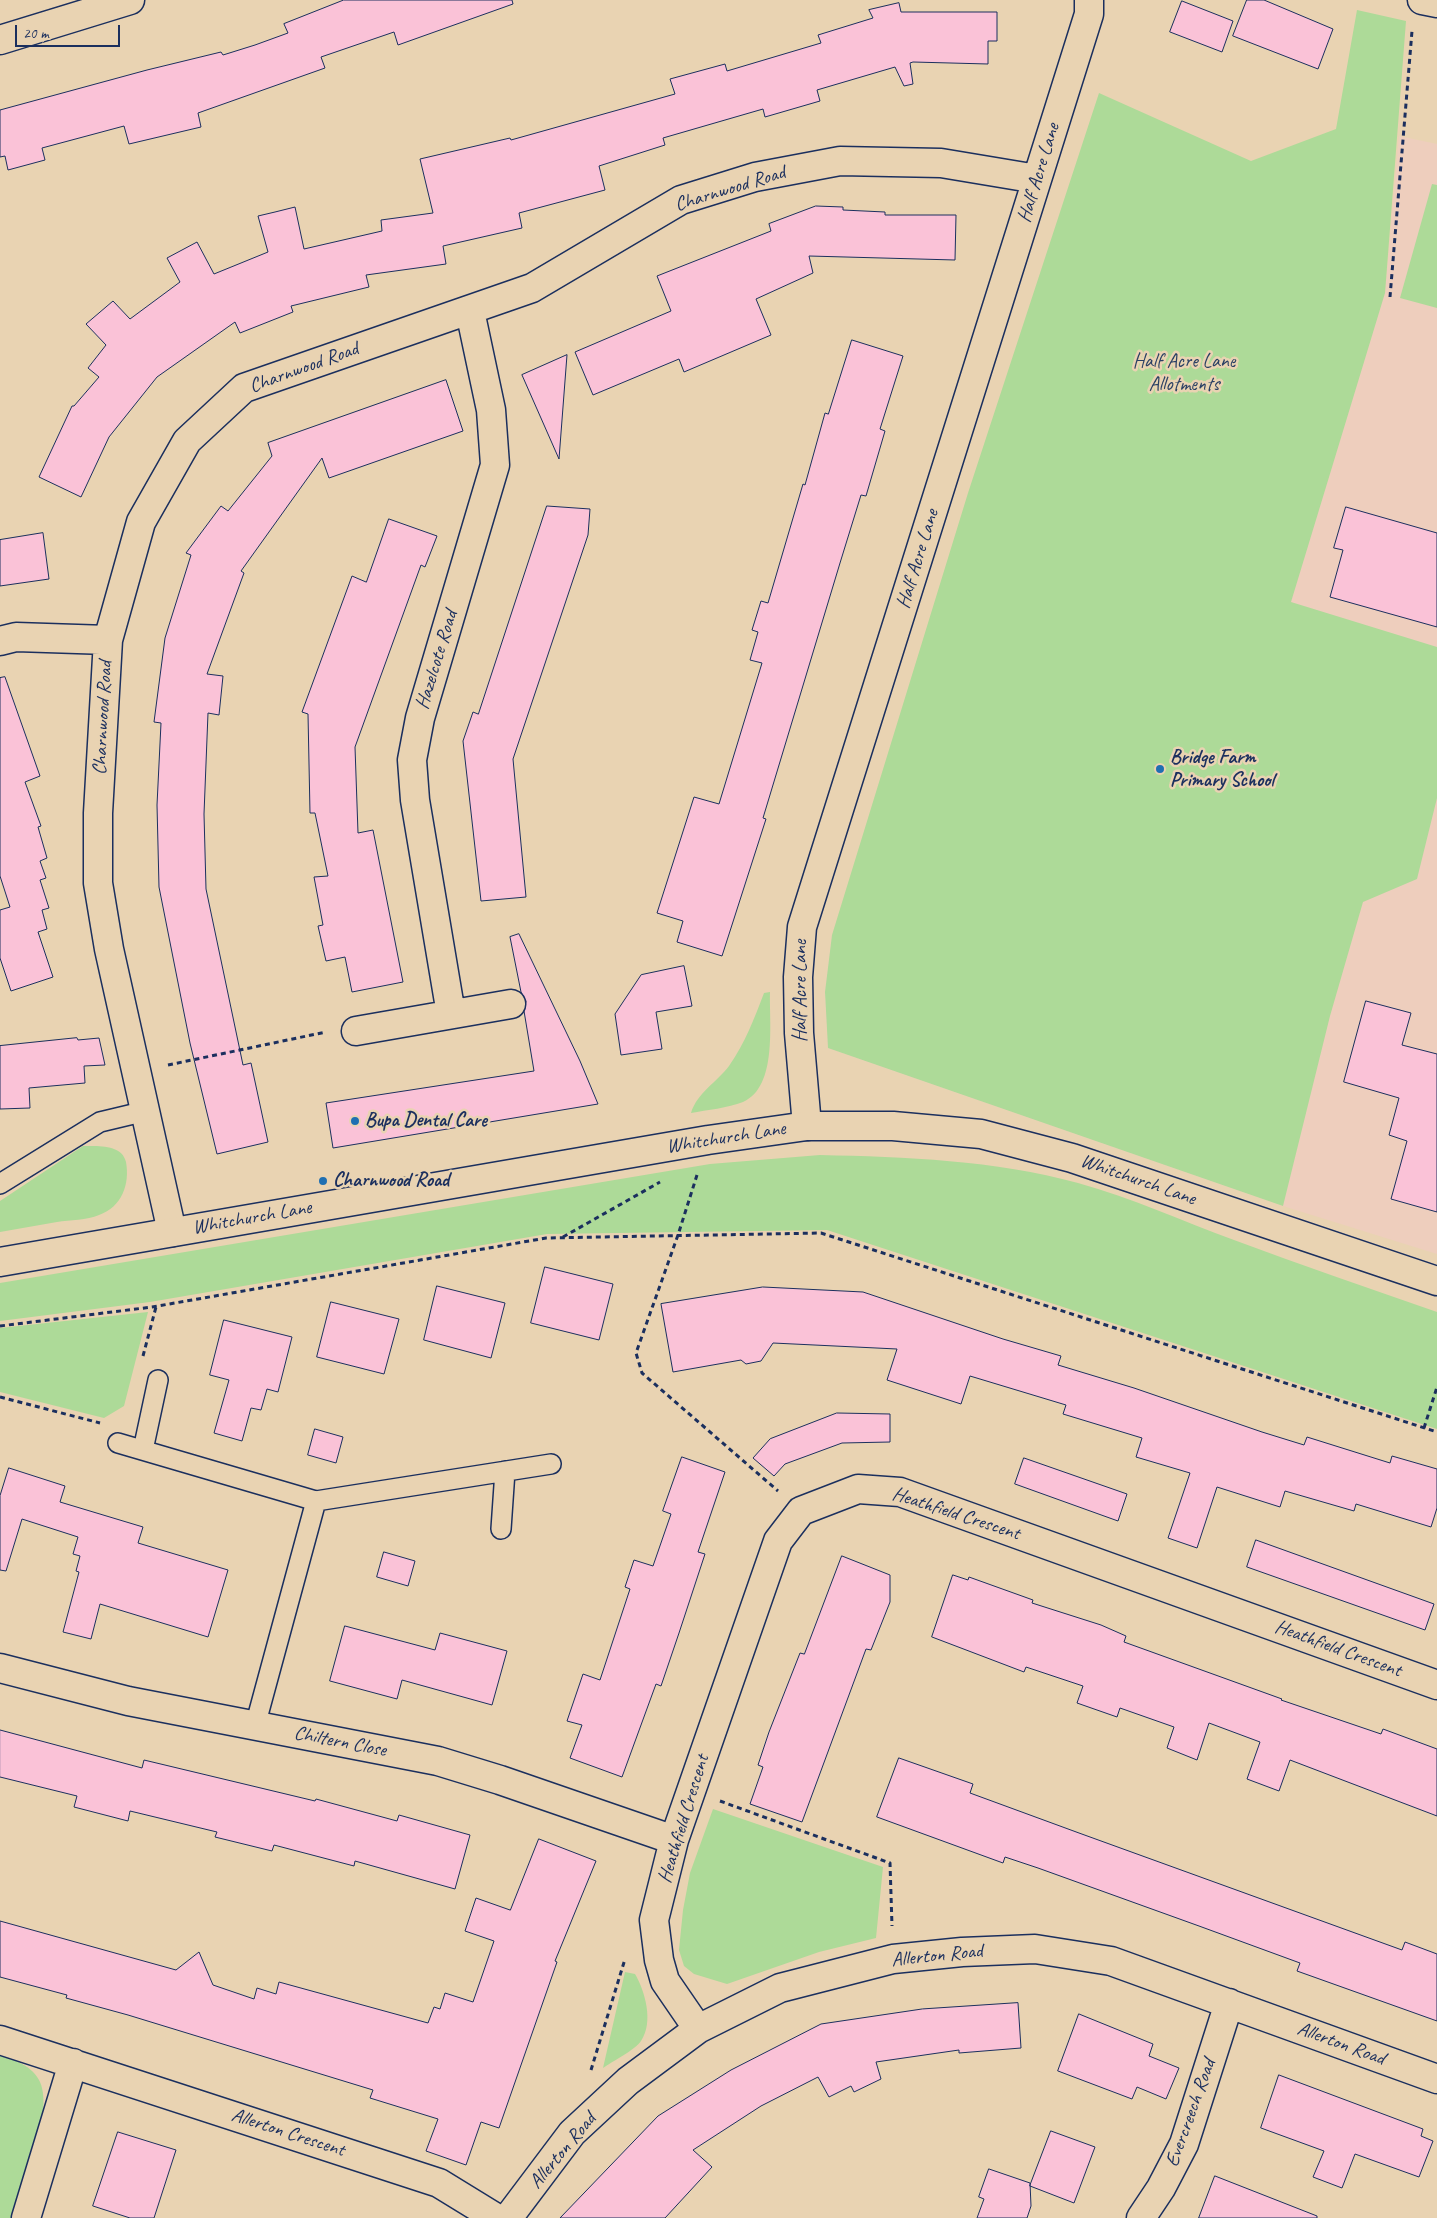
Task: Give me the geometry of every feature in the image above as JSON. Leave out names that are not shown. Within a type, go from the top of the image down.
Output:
[{"type":"street","points":[[0,40],[130,0]]},
{"type":"street","name":"Half Acre Lane","points":[[807,1126],[799,1032],[798,977],[802,927],[1089,14],[1089,0]]},
{"type":"street","points":[[1422,0],[1437,3]]},
{"type":"street","name":"Charnwood Road","points":[[172,1232],[109,949],[98,883],[98,813],[108,640],[141,522],[187,441],[244,388],[532,288],[681,200],[755,178],[840,161],[941,163],[1037,179]]},
{"type":"street","name":"Hazelcote Road","points":[[450,1014],[414,800],[412,760],[420,718],[495,465],[491,410],[470,311]]},
{"type":"street","points":[[0,641],[16,637],[108,640]]},
{"type":"street","points":[[356,1031],[511,1004]]},
{"type":"street","name":"Whitchurch Lane","points":[[0,1262],[679,1145],[807,1126],[893,1126],[981,1134],[1072,1158],[1437,1281]]},
{"type":"street","name":"Heathfield Crescent","points":[[698,2028],[666,1981],[659,1960],[654,1920],[674,1840],[778,1541],[801,1511],[858,1489],[900,1492],[1437,1685]]},
{"type":"street","name":"Chiltern Close","points":[[0,1668],[128,1701],[438,1760],[674,1840]]},
{"type":"street","name":"Allerton Road","points":[[508,2218],[572,2133],[628,2081],[698,2028],[780,1988],[893,1959],[962,1952],[1035,1949],[1111,1961],[1437,2079]]},
{"type":"street","name":"Evercreech Road","points":[[1141,2218],[1161,2188],[1184,2144],[1230,2003]]},
{"type":"street","name":"Allerton Crescent","points":[[0,2040],[439,2183],[496,2218]]},
{"type":"street","points":[[26,2218],[73,2063]]},
{"type":"lane","points":[[0,1184],[100,1122],[146,1111]]},
{"type":"lane","points":[[145,1442],[158,1380]]},
{"type":"lane","points":[[118,1443],[145,1442],[316,1501],[551,1464]]},
{"type":"lane","points":[[501,1529],[505,1471]]},
{"type":"lane","points":[[255,1726],[316,1501]]},
{"type":"path","points":[[1390,297],[1412,29]]},
{"type":"path","points":[[137,1072],[329,1031],[356,1031]]},
{"type":"path","points":[[699,1167],[678,1235],[636,1353],[642,1373],[801,1511]]},
{"type":"path","points":[[562,1237],[661,1182]]},
{"type":"path","points":[[0,1326],[152,1308],[470,1251],[562,1237],[821,1233],[1437,1432]]},
{"type":"path","points":[[1424,1428],[1437,1387]]},
{"type":"path","points":[[0,1397],[145,1442]]},
{"type":"path","points":[[692,1790],[890,1863],[893,1959]]},
{"type":"path","points":[[589,2077],[626,1955]]},
{"type":"shaded area","name":"Bridge Farm Primary School","points":[[1399,136],[1437,144],[1437,1254],[1283,1206],[828,1048],[825,992],[832,935],[1385,293]]},
{"type":"green space","name":"Bridge Farm Primary School","points":[[1357,10],[1406,21],[1385,293],[1291,602],[1437,647],[1437,798],[1417,879],[1363,902],[1330,1016],[1283,1206],[828,1048],[825,992],[832,935],[968,493],[1099,93],[1251,161],[1336,129]]},
{"type":"green space","points":[[1432,184],[1437,185],[1437,308],[1400,298]]},
{"type":"green space","points":[[770,992],[769,1053],[767,1069],[762,1083],[754,1094],[743,1102],[691,1113],[698,1099],[724,1072],[735,1057],[749,1031],[764,993]]},
{"type":"green space","points":[[83,1146],[108,1147],[120,1152],[124,1156],[127,1178],[119,1201],[107,1211],[89,1218],[0,1232],[0,1201]]},
{"type":"green space","points":[[820,1155],[950,1161],[1014,1169],[1078,1183],[1437,1312],[1437,1429],[827,1230],[547,1234],[150,1302],[0,1321],[0,1283],[710,1164]]},
{"type":"green space","points":[[148,1312],[124,1406],[104,1418],[0,1392],[0,1328]]},
{"type":"green space","points":[[713,1809],[883,1867],[876,1938],[819,1952],[727,1984],[694,1974],[684,1966],[679,1950],[683,1910],[690,1873]]},
{"type":"green space","points":[[625,1972],[635,1974],[642,1989],[647,2007],[647,2025],[645,2033],[638,2044],[629,2052],[603,2068]]},
{"type":"green space","points":[[0,2055],[17,2062],[33,2072],[40,2082],[43,2096],[43,2112],[35,2150],[11,2218],[0,2218]]},
{"type":"building","points":[[344,0],[512,0],[513,4],[398,45],[394,32],[321,57],[325,68],[198,113],[201,127],[129,144],[124,126],[42,148],[45,160],[8,170],[5,156],[0,157],[0,110],[147,70],[221,52],[223,55],[255,45],[288,33],[284,24]]},
{"type":"building","points":[[1247,0],[1264,0],[1333,29],[1318,69],[1233,36]]},
{"type":"building","points":[[1182,1],[1233,21],[1222,52],[1170,32]]},
{"type":"building","points":[[899,3],[901,12],[997,12],[997,41],[988,41],[988,64],[913,62],[910,63],[913,84],[904,86],[895,67],[817,90],[820,101],[765,117],[763,109],[663,138],[665,145],[599,166],[605,190],[519,213],[522,228],[443,246],[446,264],[366,275],[369,287],[291,306],[293,312],[240,333],[235,322],[157,377],[109,437],[81,497],[39,477],[72,406],[99,377],[88,368],[106,345],[86,324],[113,301],[130,319],[180,282],[167,258],[197,242],[214,274],[268,252],[258,216],[295,207],[304,249],[382,231],[381,220],[433,213],[420,159],[510,138],[511,140],[675,94],[670,79],[725,64],[727,71],[821,43],[818,35],[873,18],[869,10]]},
{"type":"building","points":[[816,206],[843,207],[843,210],[885,212],[885,215],[956,215],[955,260],[809,256],[813,273],[756,299],[771,335],[684,372],[679,359],[593,395],[575,352],[671,311],[657,276],[771,231],[769,224]]},
{"type":"building","points":[[852,340],[903,356],[880,429],[885,431],[866,496],[861,495],[763,818],[766,819],[722,956],[677,942],[683,921],[657,913],[694,797],[719,804],[762,663],[750,660],[758,632],[752,630],[761,601],[768,603],[803,484],[805,485],[825,413],[828,414]]},
{"type":"building","points":[[567,355],[559,459],[522,375]]},
{"type":"building","points":[[446,380],[463,431],[329,478],[322,458],[241,571],[244,573],[207,674],[223,676],[219,715],[208,713],[204,814],[206,889],[243,1065],[251,1063],[268,1142],[217,1154],[190,1043],[159,887],[157,805],[161,723],[154,722],[165,638],[191,555],[186,553],[221,506],[228,511],[272,456],[268,443]]},
{"type":"building","points":[[547,506],[590,509],[588,535],[513,759],[526,897],[481,901],[463,741],[473,712],[478,714]]},
{"type":"building","points":[[1346,507],[1437,533],[1437,627],[1330,597],[1343,550],[1334,548]]},
{"type":"building","points":[[389,519],[437,536],[425,567],[421,565],[355,747],[358,833],[373,830],[403,982],[352,992],[345,957],[326,961],[318,926],[323,925],[314,877],[328,876],[315,813],[310,813],[308,714],[302,712],[352,576],[366,582]]},
{"type":"building","points":[[43,533],[49,579],[0,586],[0,540]]},
{"type":"building","points":[[5,677],[40,776],[25,782],[41,826],[38,827],[47,858],[40,861],[46,878],[40,880],[49,908],[42,910],[47,929],[38,932],[53,977],[11,991],[0,958],[0,910],[10,907],[0,876],[0,678]]},
{"type":"building","points":[[519,934],[580,1061],[598,1104],[333,1148],[326,1103],[534,1071],[524,1011],[526,1001],[521,992],[510,937]]},
{"type":"building","points":[[684,966],[692,1006],[656,1012],[662,1049],[621,1055],[615,1014],[641,975]]},
{"type":"building","points":[[1366,1001],[1411,1013],[1402,1045],[1437,1054],[1437,1212],[1391,1199],[1407,1141],[1389,1135],[1399,1098],[1344,1082]]},
{"type":"building","points":[[77,1038],[78,1040],[99,1038],[105,1065],[84,1066],[85,1083],[29,1088],[30,1108],[0,1109],[0,1046]]},
{"type":"building","points":[[545,1267],[613,1284],[599,1340],[531,1323]]},
{"type":"building","points":[[437,1286],[505,1303],[491,1358],[424,1340]]},
{"type":"building","points":[[763,1287],[863,1292],[1003,1339],[1061,1356],[1058,1365],[1134,1388],[1304,1445],[1307,1437],[1390,1463],[1392,1456],[1437,1469],[1437,1508],[1431,1527],[1356,1504],[1354,1511],[1285,1491],[1280,1507],[1217,1487],[1197,1548],[1168,1538],[1190,1473],[1136,1457],[1142,1438],[1063,1414],[1066,1405],[970,1376],[961,1404],[887,1380],[897,1349],[773,1343],[761,1361],[746,1364],[741,1360],[673,1372],[661,1304]]},
{"type":"building","points":[[331,1302],[399,1319],[384,1374],[317,1357]]},
{"type":"building","points":[[224,1320],[292,1337],[278,1392],[267,1389],[261,1410],[251,1408],[242,1441],[214,1433],[229,1380],[210,1375]]},
{"type":"building","points":[[837,1413],[890,1414],[890,1442],[842,1443],[785,1464],[774,1476],[753,1458],[770,1439]]},
{"type":"building","points":[[315,1429],[343,1437],[336,1463],[308,1455]]},
{"type":"building","points":[[682,1457],[725,1472],[698,1552],[705,1554],[679,1633],[661,1686],[656,1684],[622,1777],[570,1758],[582,1725],[567,1721],[583,1674],[600,1680],[630,1589],[625,1587],[634,1560],[653,1566],[671,1514],[663,1511]]},
{"type":"building","points":[[1024,1458],[1127,1494],[1118,1521],[1015,1484]]},
{"type":"building","points":[[9,1468],[65,1486],[60,1502],[143,1527],[138,1543],[228,1570],[208,1637],[100,1604],[91,1639],[63,1632],[79,1572],[76,1571],[80,1556],[73,1554],[78,1537],[22,1519],[6,1571],[0,1570],[0,1496]]},
{"type":"building","points":[[1256,1540],[1434,1604],[1425,1630],[1247,1567]]},
{"type":"building","points":[[384,1552],[415,1561],[408,1586],[377,1577]]},
{"type":"building","points":[[842,1556],[890,1575],[890,1602],[871,1650],[866,1649],[802,1822],[750,1804],[763,1767],[758,1765],[769,1732],[800,1653],[804,1654]]},
{"type":"building","points":[[953,1575],[968,1580],[969,1577],[1033,1600],[1032,1603],[1101,1625],[1126,1636],[1124,1642],[1281,1700],[1381,1734],[1383,1729],[1437,1749],[1437,1816],[1290,1760],[1279,1791],[1247,1779],[1260,1742],[1209,1723],[1197,1760],[1167,1748],[1174,1727],[1120,1708],[1117,1717],[1077,1703],[1083,1686],[1026,1667],[1024,1672],[932,1637]]},
{"type":"building","points":[[345,1626],[435,1650],[440,1633],[507,1651],[492,1705],[402,1680],[397,1699],[330,1681]]},
{"type":"building","points":[[0,1730],[142,1768],[144,1760],[315,1801],[316,1799],[397,1821],[399,1815],[470,1835],[455,1889],[355,1861],[354,1866],[274,1845],[272,1851],[215,1837],[217,1832],[130,1811],[128,1821],[74,1807],[77,1796],[0,1777]]},
{"type":"building","points":[[899,1758],[973,1784],[970,1793],[1079,1833],[1402,1950],[1405,1942],[1437,1954],[1437,2021],[1297,1971],[1300,1963],[1199,1926],[1038,1868],[1005,1857],[1003,1863],[877,1817]]},
{"type":"building","points":[[539,1839],[596,1861],[555,1961],[557,1962],[499,2128],[481,2122],[466,2165],[426,2151],[438,2119],[370,2098],[373,2090],[128,2015],[66,1998],[67,1995],[0,1977],[0,1921],[176,1970],[199,1952],[213,1985],[254,1999],[257,1988],[276,1994],[279,1982],[428,2023],[434,2007],[440,2009],[445,1993],[473,2002],[494,1941],[465,1931],[476,1898],[510,1910]]},
{"type":"building","points":[[1018,2003],[1021,2048],[959,2053],[959,2050],[876,2062],[881,2079],[854,2092],[851,2086],[829,2097],[818,2077],[761,2106],[693,2150],[712,2167],[665,2218],[560,2218],[658,2116],[731,2070],[821,2024],[922,2009]]},
{"type":"building","points":[[1079,2014],[1153,2044],[1149,2056],[1179,2068],[1166,2099],[1137,2087],[1132,2099],[1058,2071]]},
{"type":"building","points":[[1279,2075],[1423,2129],[1421,2136],[1433,2141],[1419,2177],[1355,2154],[1342,2188],[1313,2177],[1324,2151],[1261,2128]]},
{"type":"building","points":[[1051,2131],[1095,2147],[1074,2203],[1030,2186]]},
{"type":"building","points":[[118,2132],[176,2150],[154,2218],[130,2218],[93,2206]]},
{"type":"building","points":[[989,2169],[1030,2183],[1031,2206],[1027,2218],[977,2218],[984,2199],[979,2197]]},
{"type":"building","points":[[1215,2176],[1317,2216],[1317,2218],[1199,2218]]},
{"type":"place","name":"Bridge Farm Primary School","points":[[1160,769]]},
{"type":"place","name":"Bupa Dental Care","points":[[355,1121]]},
{"type":"place","name":"Charnwood Road","points":[[323,1181]]},
{"type":"park label","name":"Half Acre Lane Allotments","points":[[1184,374]]}]
